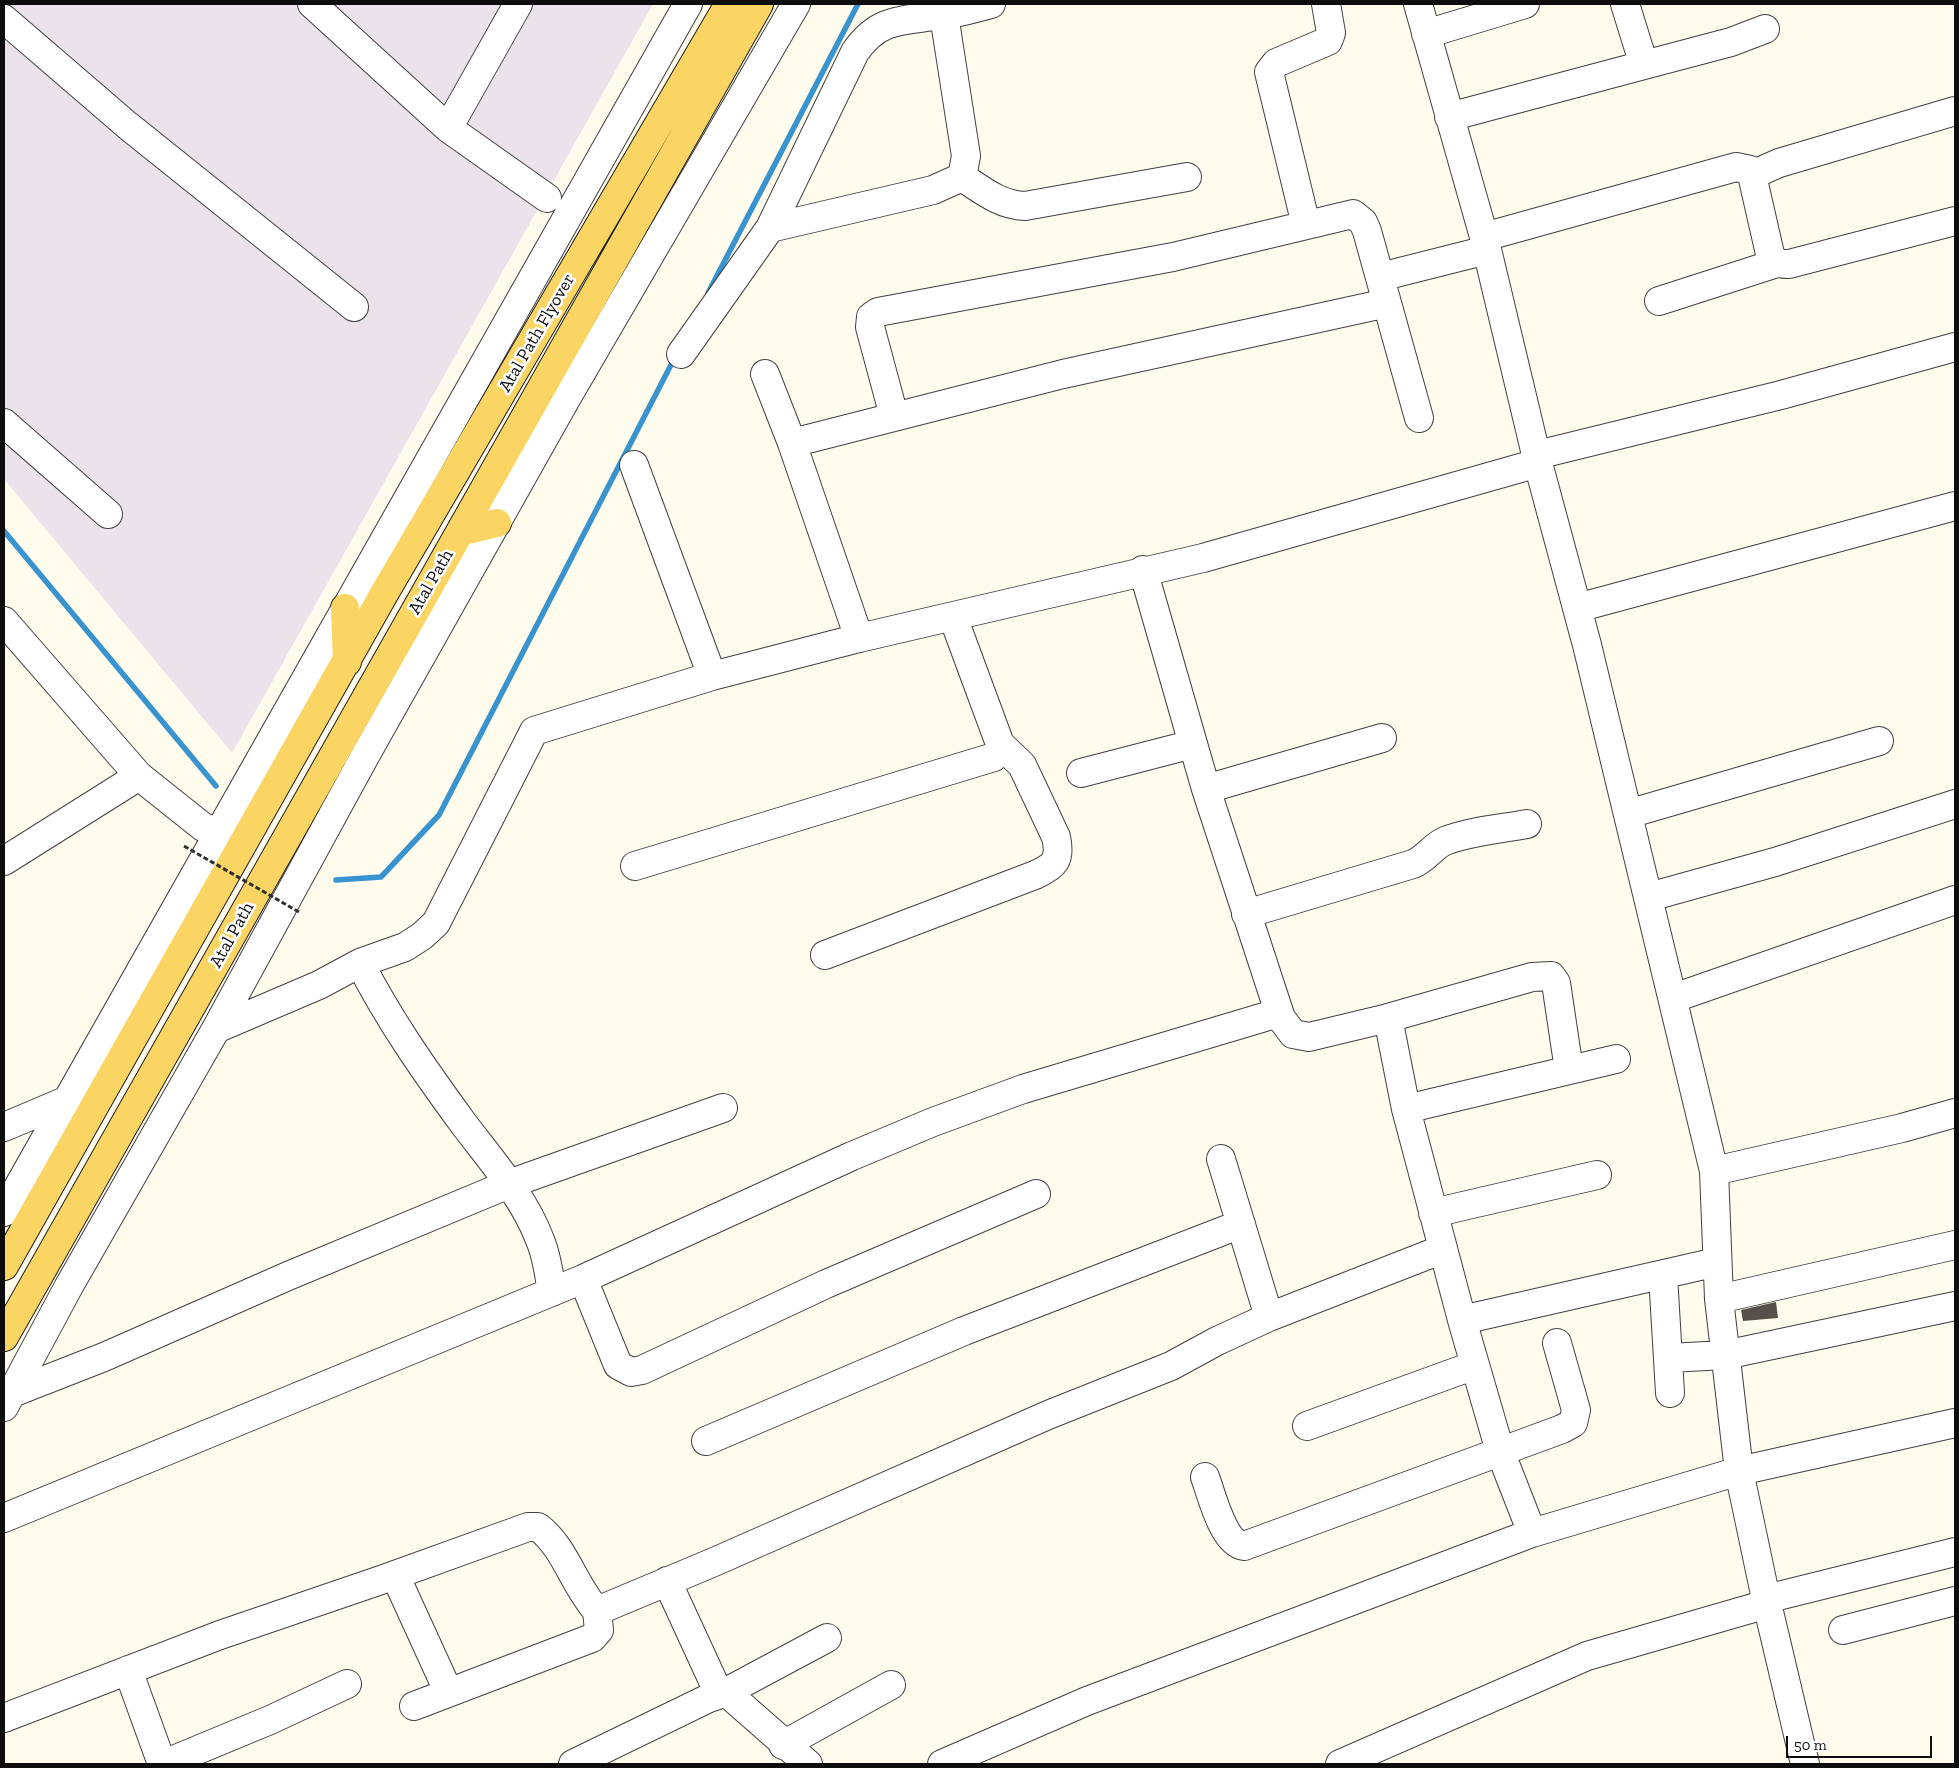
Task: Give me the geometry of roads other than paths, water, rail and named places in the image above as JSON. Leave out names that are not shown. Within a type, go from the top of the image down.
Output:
[{"type":"main road","name":"Atal Path Flyover","points":[[4,1266],[347,663],[385,592],[728,4]]},
{"type":"main road","name":"Atal Path Flyover","points":[[460,532],[759,4]]},
{"type":"main road","points":[[460,532],[497,523]]},
{"type":"main road","name":"Atal Path","points":[[4,1337],[460,532]]},
{"type":"main road","points":[[345,608],[347,663]]},
{"type":"street","points":[[312,4],[448,128],[547,198]]},
{"type":"street","points":[[448,128],[518,4]]},
{"type":"street","points":[[4,1212],[688,4]]},
{"type":"street","points":[[8,1400],[78,1268],[216,1030],[365,756],[796,4]]},
{"type":"street","points":[[681,354],[770,228],[854,52],[864,39],[885,24],[944,15],[991,4]]},
{"type":"street","points":[[1306,226],[1269,72],[1276,64],[1328,42],[1331,33],[1326,4]]},
{"type":"street","points":[[1418,4],[1486,244],[1537,459],[1577,608],[1674,998],[1714,1171],[1719,1299],[1739,1471],[1766,1601],[1805,1764]]},
{"type":"street","points":[[1426,34],[1525,4]]},
{"type":"street","points":[[1624,4],[1644,65]]},
{"type":"street","points":[[944,15],[966,156],[962,177]]},
{"type":"street","points":[[4,19],[127,125],[354,307]]},
{"type":"street","points":[[1449,117],[1731,42],[1765,29]]},
{"type":"street","points":[[1752,175],[1779,164],[1955,110]]},
{"type":"street","points":[[1380,277],[1710,172],[1736,167],[1750,170],[1767,244],[1770,254],[1777,263]]},
{"type":"street","points":[[962,177],[1000,202],[1011,206],[1025,206],[1187,177]]},
{"type":"street","points":[[770,228],[933,190],[962,177]]},
{"type":"street","points":[[894,416],[870,327],[871,317],[878,312],[1173,257],[1353,214],[1359,217],[1367,231],[1419,418]]},
{"type":"street","points":[[1659,301],[1777,263],[1789,264],[1955,221]]},
{"type":"street","points":[[792,444],[894,416],[1063,374],[1387,303]]},
{"type":"street","points":[[216,1030],[319,984],[360,963],[405,947],[422,936],[436,922],[534,731],[712,676],[859,638],[1143,570],[1203,558],[1537,459],[1955,347]]},
{"type":"street","points":[[765,374],[792,444],[859,638]]},
{"type":"street","points":[[4,423],[108,514]]},
{"type":"street","points":[[634,465],[712,676]]},
{"type":"street","points":[[1577,608],[1955,506]]},
{"type":"street","points":[[1143,570],[1206,789],[1246,914],[1278,1013],[1292,1034],[1309,1037],[1388,1018],[1532,977],[1551,976],[1556,983],[1569,1070]]},
{"type":"street","points":[[635,866],[988,760],[998,754],[1000,744],[953,617]]},
{"type":"street","points":[[4,621],[139,776],[203,827],[218,832]]},
{"type":"street","points":[[1206,789],[1382,738]]},
{"type":"street","points":[[1628,814],[1880,741]]},
{"type":"street","points":[[825,954],[1035,875],[1052,865],[1057,858],[1059,849],[1056,837],[1022,765],[1013,754],[1000,744]]},
{"type":"street","points":[[1080,773],[1193,744]]},
{"type":"street","points":[[4,860],[139,776]]},
{"type":"street","points":[[1649,897],[1775,862],[1955,804]]},
{"type":"street","points":[[1246,914],[1413,864],[1420,861],[1439,845],[1454,838],[1527,824]]},
{"type":"street","points":[[1674,998],[1955,900]]},
{"type":"street","points":[[360,963],[390,1018],[426,1073],[509,1184],[541,1241],[618,1365],[630,1372],[642,1370],[826,1284],[1036,1194]]},
{"type":"street","points":[[4,1518],[569,1285],[852,1156],[933,1122],[1023,1088],[1278,1013]]},
{"type":"street","points":[[1388,1018],[1406,1109],[1462,1320],[1500,1451],[1532,1533]]},
{"type":"street","points":[[1406,1109],[1616,1059]]},
{"type":"street","points":[[4,1127],[68,1100]]},
{"type":"street","points":[[8,1400],[288,1276],[509,1184],[722,1108]]},
{"type":"street","points":[[1714,1171],[1893,1130],[1955,1113]]},
{"type":"street","points":[[1221,1159],[1269,1317]]},
{"type":"street","points":[[1433,1213],[1598,1175]]},
{"type":"street","points":[[706,1441],[964,1331],[1241,1224]]},
{"type":"street","points":[[1719,1299],[1955,1245]]},
{"type":"street","points":[[597,1611],[1048,1415],[1171,1366],[1217,1341],[1269,1317],[1443,1250]]},
{"type":"street","points":[[1462,1320],[1717,1262]]},
{"type":"street","points":[[1663,1275],[1670,1393]]},
{"type":"street","points":[[1669,1358],[1725,1355],[1955,1306]]},
{"type":"street","points":[[1205,1477],[1226,1532],[1234,1543],[1244,1546],[1562,1429],[1573,1423],[1576,1418],[1576,1410],[1557,1343]]},
{"type":"street","points":[[1307,1426],[1475,1365]]},
{"type":"street","points":[[942,1764],[1087,1702],[1532,1533],[1739,1471],[1955,1423]]},
{"type":"street","points":[[4,1718],[220,1635],[395,1575],[522,1528],[538,1527],[552,1540],[585,1598],[597,1611],[599,1630],[592,1638],[448,1691],[414,1706]]},
{"type":"street","points":[[1340,1764],[1587,1656],[1766,1601],[1955,1552]]},
{"type":"street","points":[[395,1575],[448,1691]]},
{"type":"street","points":[[668,1581],[722,1693],[808,1764]]},
{"type":"street","points":[[1843,1630],[1955,1601]]},
{"type":"street","points":[[573,1764],[722,1693],[827,1638]]},
{"type":"street","points":[[128,1670],[163,1764],[346,1684]]},
{"type":"street","points":[[783,1745],[891,1685]]},
{"type":"waterway","points":[[708,293],[858,4]]},
{"type":"waterway","points":[[336,880],[381,877],[439,815],[674,359]]},
{"type":"waterway","points":[[4,531],[216,786]]}]
